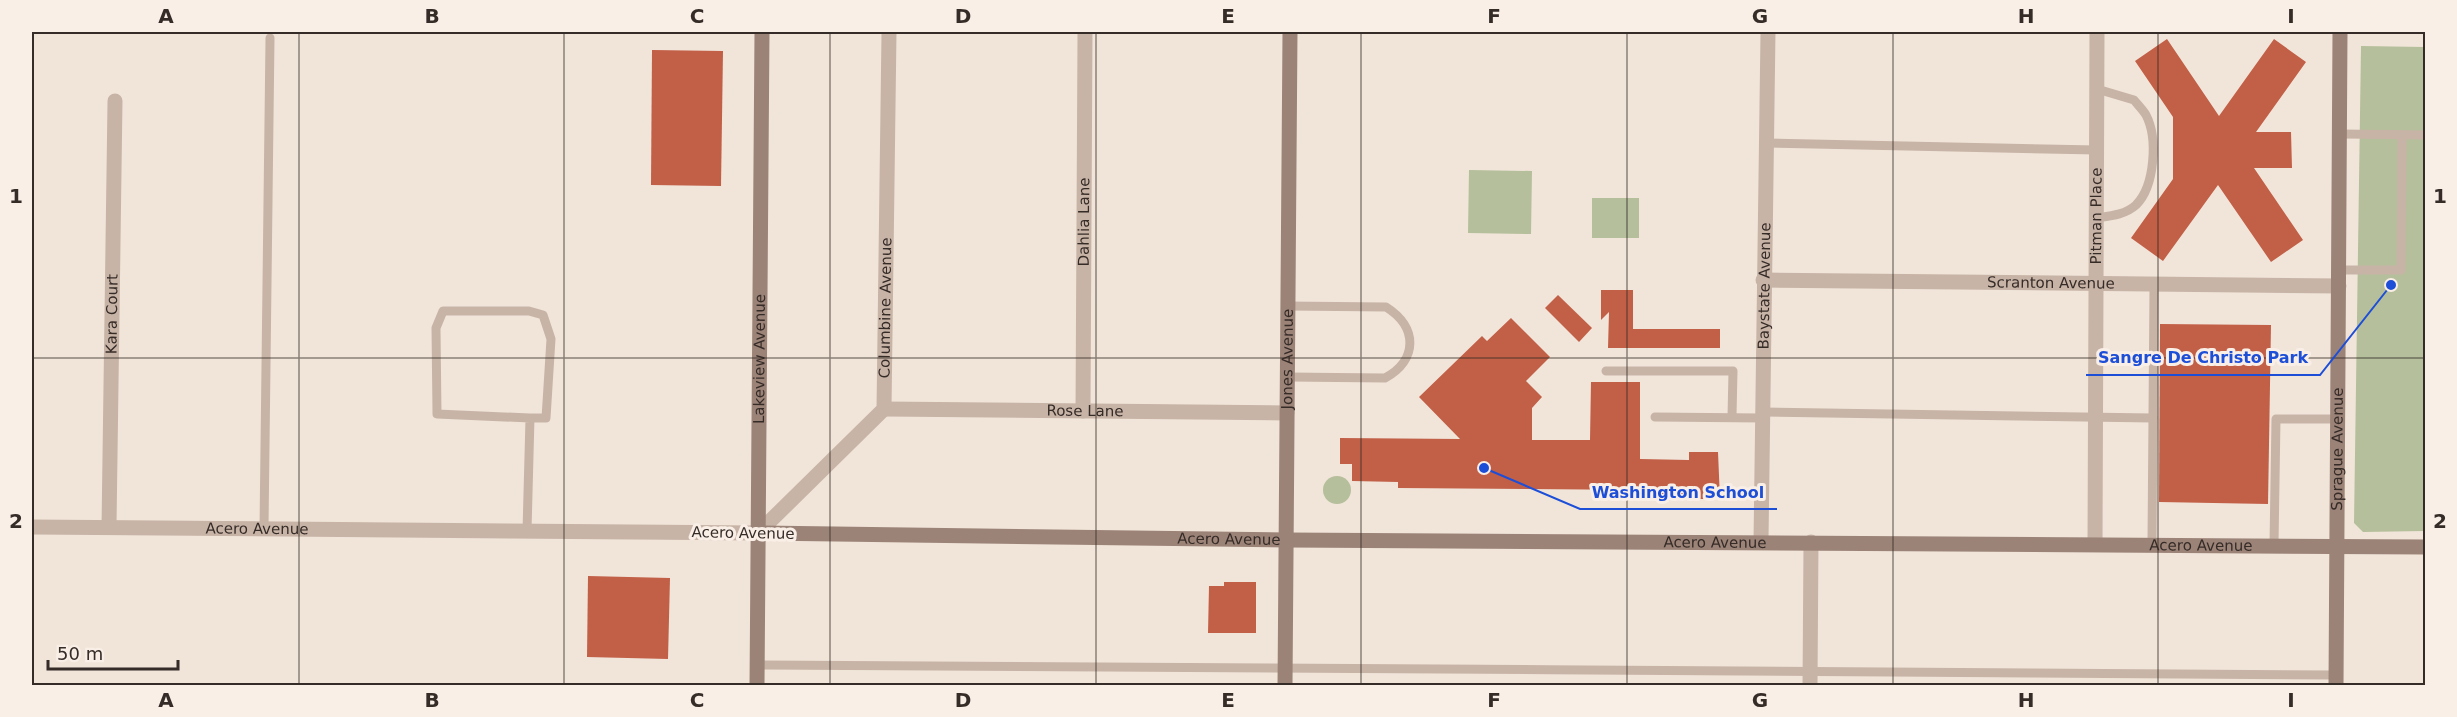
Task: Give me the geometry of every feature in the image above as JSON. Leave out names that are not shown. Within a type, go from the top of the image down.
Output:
[{"type":"street","name":"Lakeview Avenue","points":[[757,686],[762,32]]},
{"type":"street","name":"Columbine Avenue","points":[[884,409],[888,32]]},
{"type":"street","name":"Dahlia Lane","points":[[1083,411],[1085,32]]},
{"type":"street","name":"Jones Avenue","points":[[1285,686],[1288,540],[1287,306],[1290,32]]},
{"type":"street","name":"Baystate Avenue","points":[[1761,541],[1768,32]]},
{"type":"street","name":"Pitman Place","points":[[2095,544],[2097,32]]},
{"type":"street","name":"Sprague Avenue","points":[[2336,680],[2340,32]]},
{"type":"street","name":"Kara Court","points":[[109,527],[115,101]]},
{"type":"street","name":"Scranton Avenue","points":[[1763,280],[2339,286]]},
{"type":"street","points":[[758,533],[884,409]]},
{"type":"street","name":"Rose Lane","points":[[884,409],[1287,413]]},
{"type":"street","name":"Acero Avenue","points":[[32,527],[1288,540],[2152,543],[2426,547]]},
{"type":"street","points":[[1810,680],[1811,542]]},
{"type":"lane","points":[[264,529],[270,38]]},
{"type":"lane","points":[[2096,218],[2116,215],[2136,204],[2147,184],[2152,156],[2150,126],[2134,100],[2097,89]]},
{"type":"lane","points":[[2341,134],[2426,135]]},
{"type":"lane","points":[[2340,270],[2400,270],[2402,135]]},
{"type":"lane","points":[[1765,143],[2097,150]]},
{"type":"lane","points":[[2152,543],[2154,285]]},
{"type":"lane","points":[[1287,306],[1386,307],[1397,314],[1405,324],[1410,336],[1410,350],[1405,362],[1396,372],[1385,378],[1288,377]]},
{"type":"lane","points":[[443,311],[529,311],[543,315],[551,339],[546,418],[530,418],[436,414],[436,328],[443,311]]},
{"type":"lane","points":[[1606,370],[1733,371],[1732,417]]},
{"type":"lane","points":[[1655,417],[1762,415],[2153,418]]},
{"type":"lane","points":[[527,531],[530,418]]},
{"type":"lane","points":[[2274,545],[2276,419],[2338,418]]},
{"type":"lane","points":[[757,665],[1285,666],[1810,680],[2336,680]]},
{"type":"green space","points":[[2361,46],[2425,47],[2425,531],[2363,532],[2354,523]]},
{"type":"green space","points":[[1469,170],[1532,171],[1531,234],[1468,233]]},
{"type":"green space","points":[[1592,198],[1639,198],[1639,238],[1592,238]]},
{"type":"green space","points":[[1337,476],[1347,480],[1351,490],[1347,500],[1337,504],[1327,500],[1323,490],[1327,480]]},
{"type":"building","points":[[2167,39],[2219,116],[2274,39],[2306,62],[2256,132],[2291,132],[2292,168],[2254,168],[2303,240],[2271,262],[2218,185],[2163,261],[2131,238],[2173,179],[2173,117],[2135,61]]},
{"type":"building","points":[[652,50],[723,51],[721,186],[651,185]]},
{"type":"building","points":[[1601,290],[1633,290],[1633,329],[1720,329],[1720,348],[1608,348],[1609,312],[1601,320]]},
{"type":"building","points":[[1558,295],[1592,328],[1579,342],[1545,308]]},
{"type":"building","points":[[1511,318],[1550,357],[1526,381],[1542,397],[1532,408],[1532,440],[1590,440],[1591,382],[1640,382],[1640,459],[1689,460],[1689,452],[1718,452],[1720,499],[1648,499],[1649,490],[1398,488],[1398,482],[1352,481],[1352,464],[1340,464],[1340,438],[1460,439],[1419,397],[1482,336],[1487,341]]},
{"type":"building","points":[[2160,324],[2271,325],[2268,504],[2159,502]]},
{"type":"building","points":[[588,576],[670,578],[668,659],[587,657]]},
{"type":"building","points":[[1224,582],[1256,582],[1256,633],[1208,633],[1209,586],[1224,586]]},
{"type":"place","name":"Sangre De Christo Park","points":[[2391,285]]},
{"type":"place","name":"Washington School","points":[[1484,468]]}]
